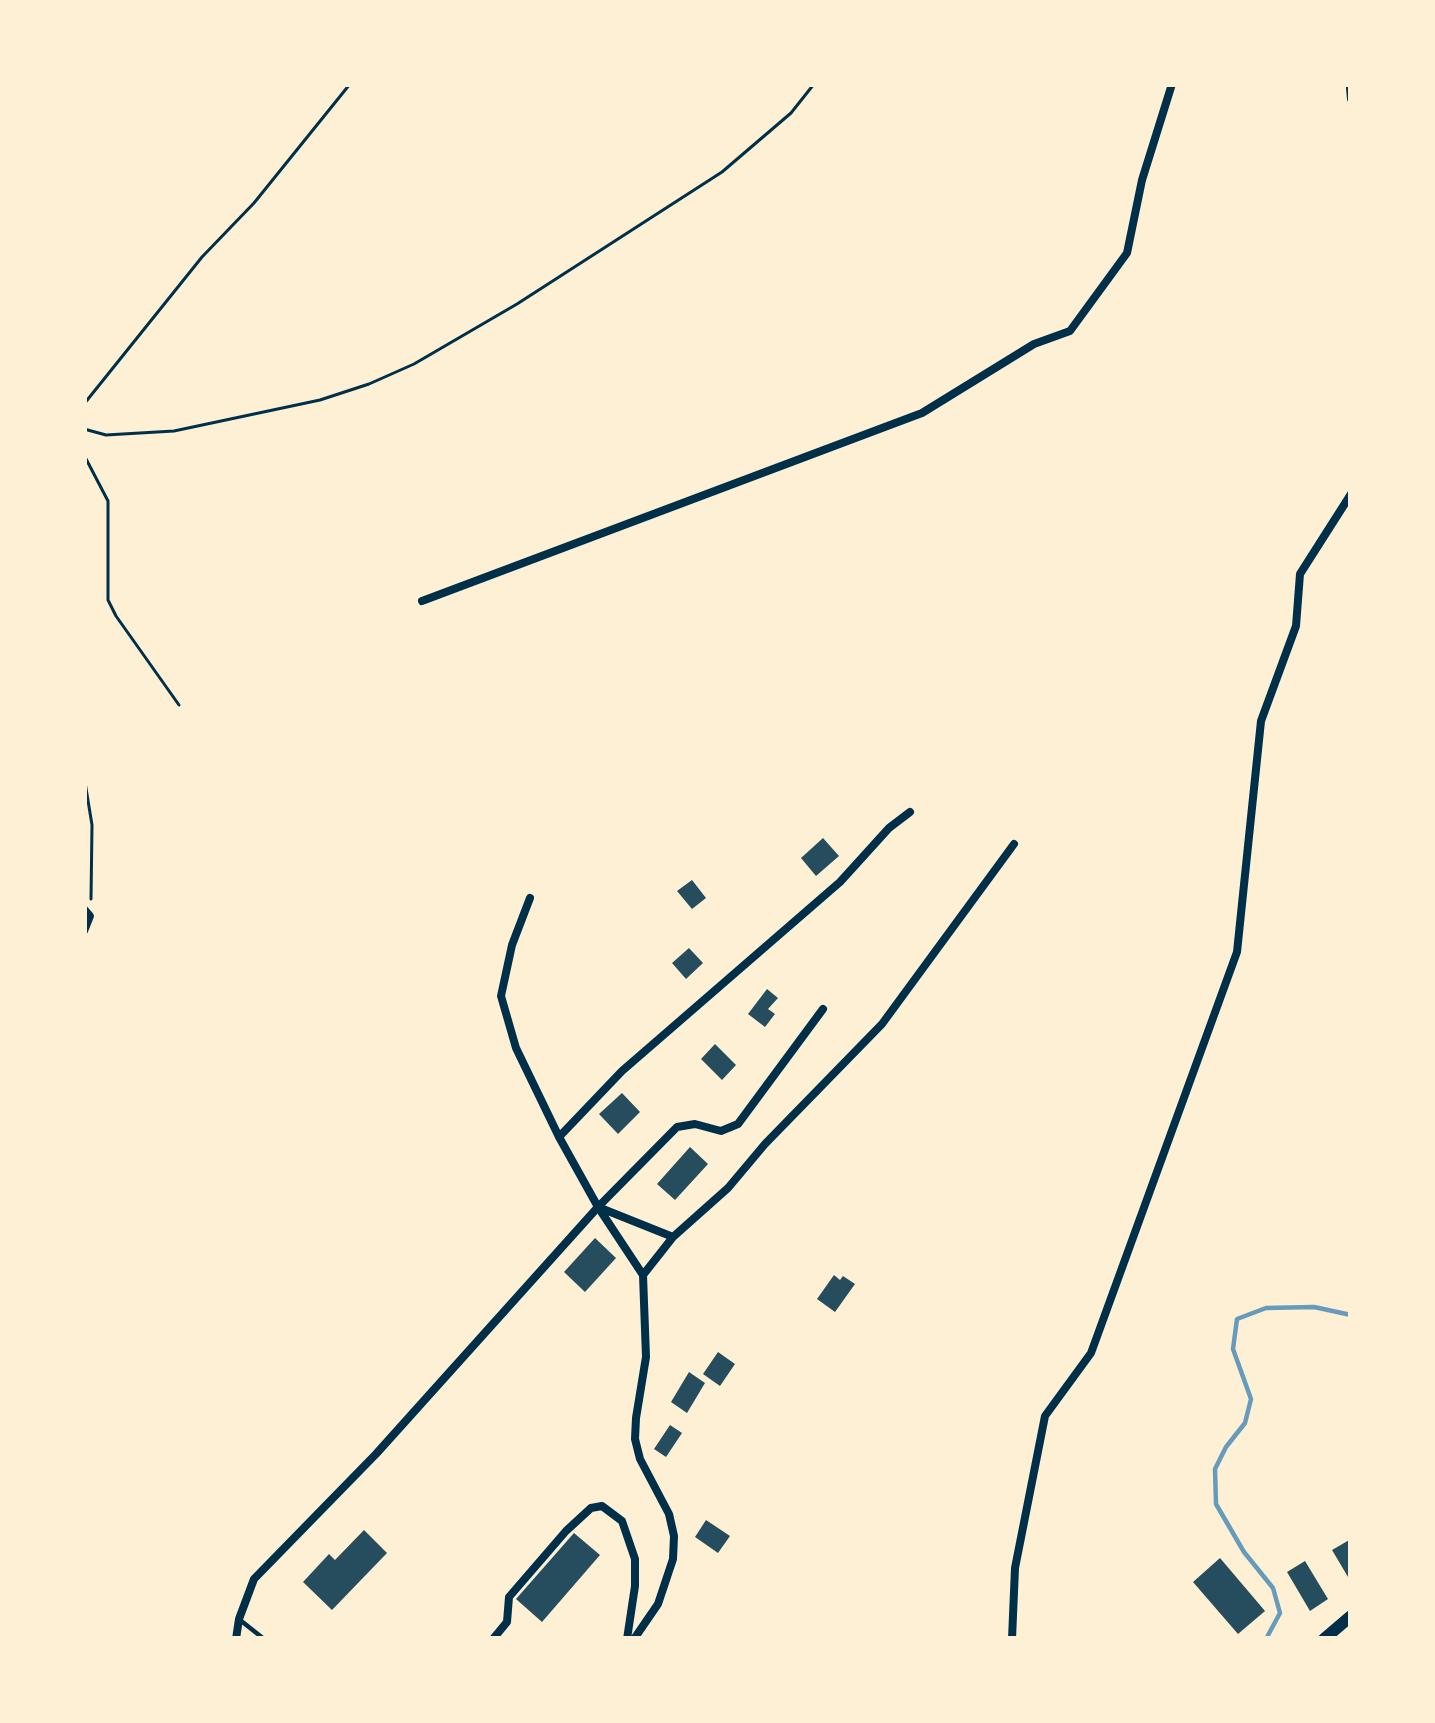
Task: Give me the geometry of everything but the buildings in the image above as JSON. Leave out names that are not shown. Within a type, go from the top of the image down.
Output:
[{"type":"main road","points":[[1324,1639],[1351,1616]]},
{"type":"street","points":[[422,602],[922,413],[1034,344],[1070,331],[1127,253],[1142,180],[1172,84]]},
{"type":"street","points":[[1350,88],[1351,99]]},
{"type":"street","points":[[1012,1639],[1016,1568],[1046,1416],[1091,1353],[1237,952],[1261,721],[1295,626],[1300,574],[1351,494]]},
{"type":"street","points":[[559,1137],[622,1071],[840,882],[910,812]]},
{"type":"street","points":[[643,1275],[673,1237],[728,1188],[882,1024],[1014,844]]},
{"type":"street","points":[[530,898],[512,945],[501,996],[516,1048],[598,1207],[643,1275],[646,1358],[635,1439],[674,1536],[673,1559],[658,1604],[630,1639]]},
{"type":"street","points":[[84,931],[87,912]]},
{"type":"street","points":[[236,1639],[254,1579],[376,1454],[598,1207],[677,1127],[695,1124],[722,1131],[738,1124],[823,1009]]},
{"type":"street","points":[[598,1207],[673,1237]]},
{"type":"street","points":[[493,1639],[507,1622],[509,1597],[566,1531],[591,1508],[602,1506],[622,1521],[635,1559],[630,1639]]},
{"type":"lane","points":[[239,1619],[264,1639]]},
{"type":"path","points":[[84,404],[350,84]]},
{"type":"path","points":[[84,429],[106,436],[174,431],[320,400],[414,364],[722,172],[791,113],[814,84]]},
{"type":"path","points":[[878,84],[894,84]]},
{"type":"path","points":[[84,455],[108,501],[108,600],[179,705]]},
{"type":"path","points":[[84,776],[92,825],[87,912]]},
{"type":"waterway","points":[[1266,1639],[1280,1613],[1273,1588],[1244,1552],[1216,1504],[1215,1469],[1245,1423],[1251,1399],[1233,1349],[1237,1319],[1266,1308],[1314,1307],[1351,1315]]}]
